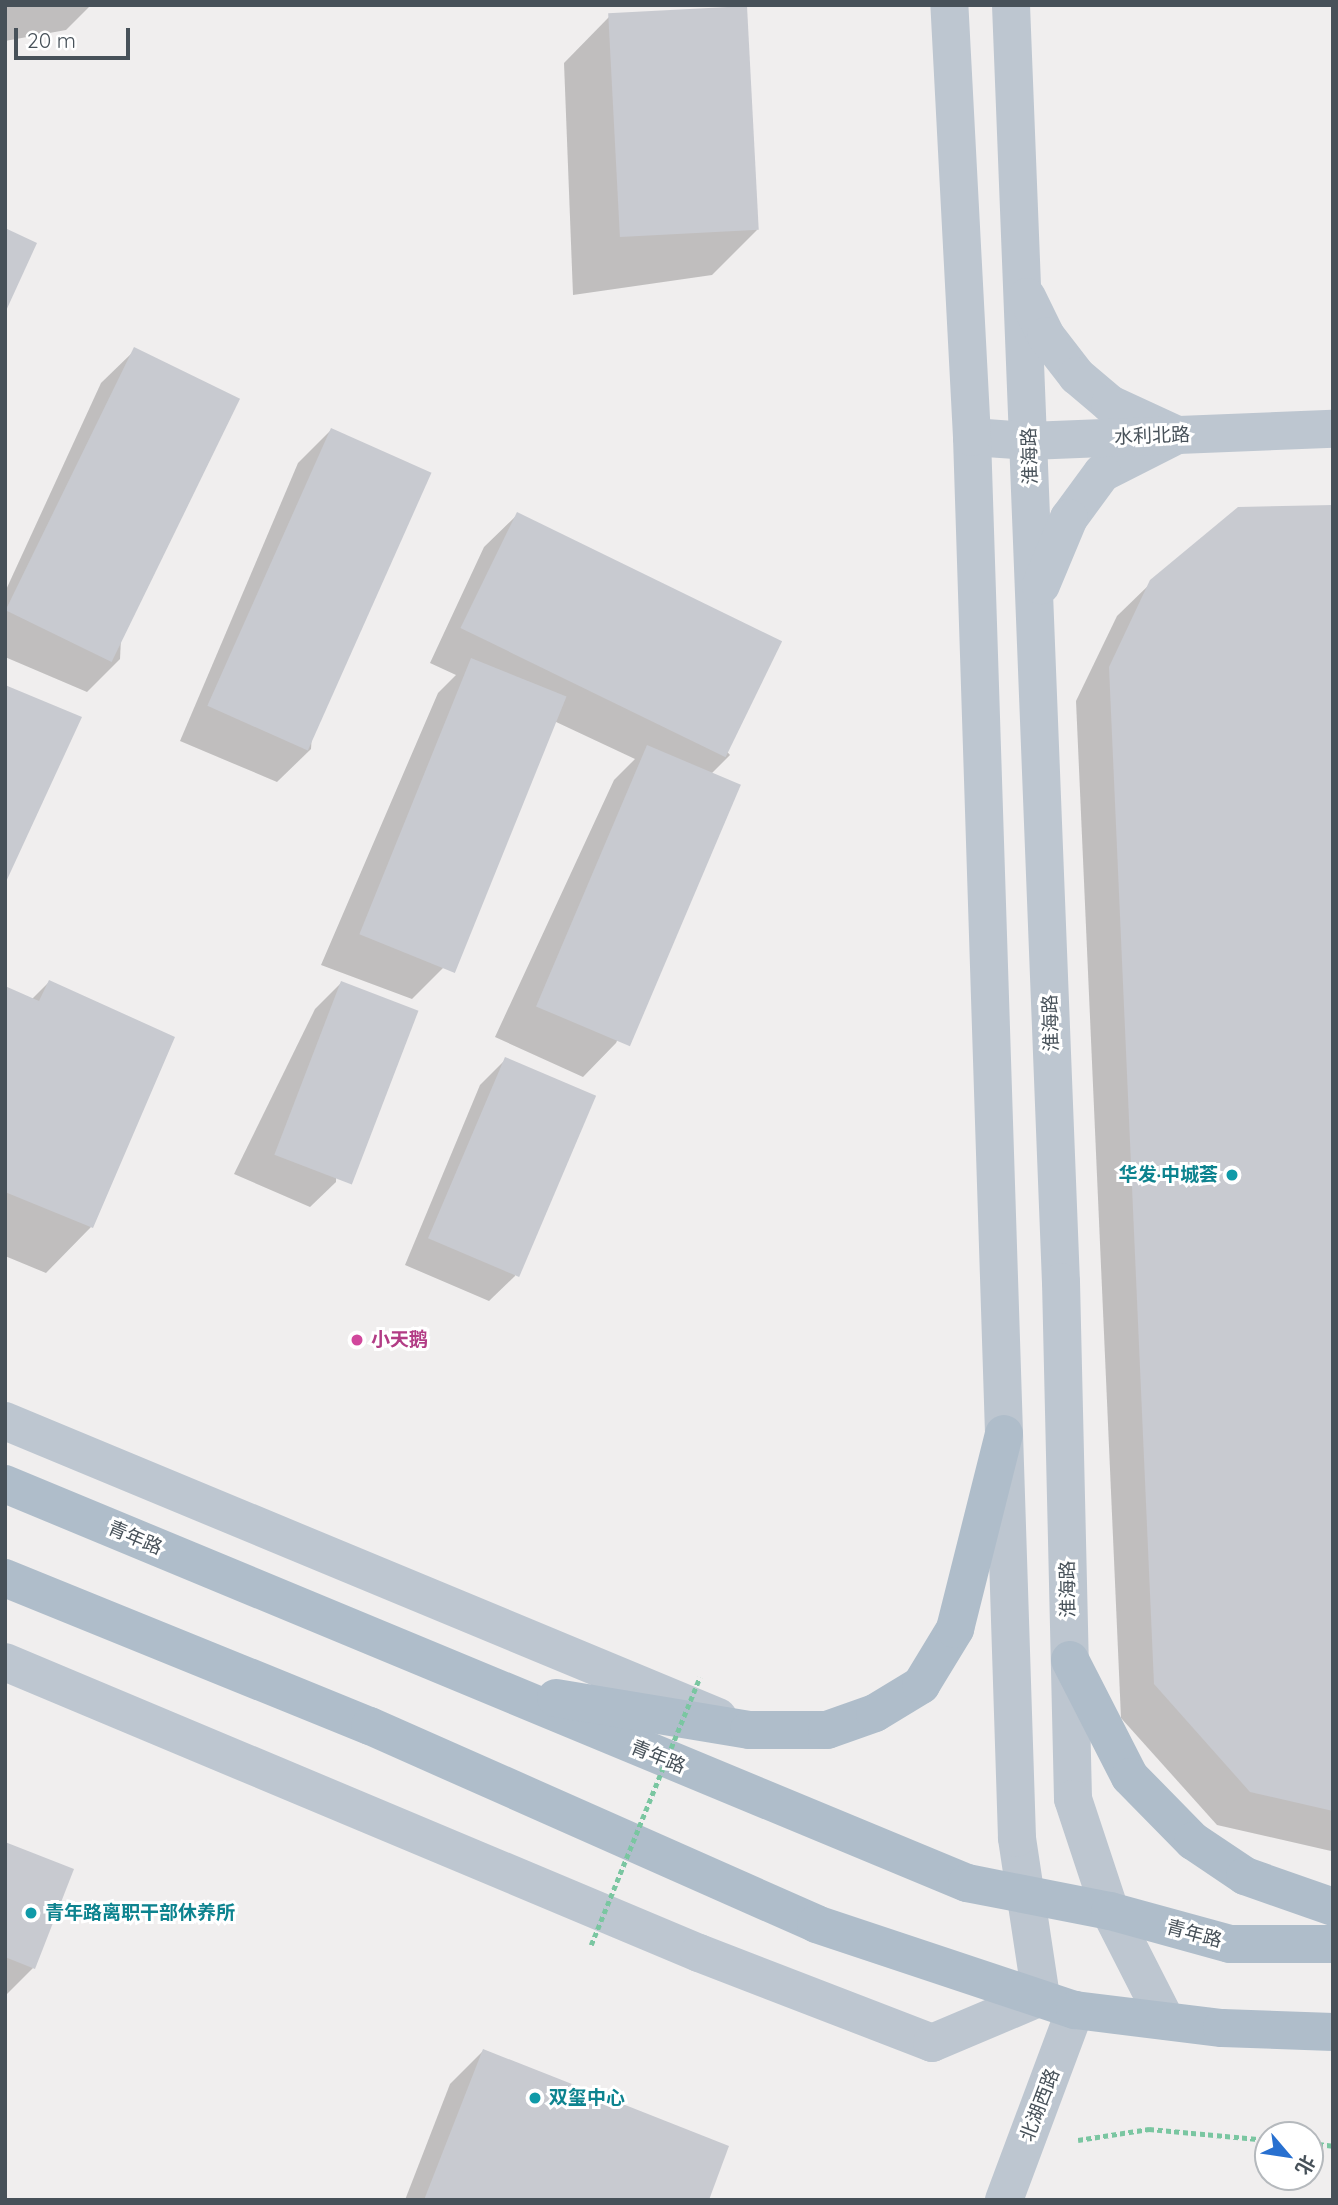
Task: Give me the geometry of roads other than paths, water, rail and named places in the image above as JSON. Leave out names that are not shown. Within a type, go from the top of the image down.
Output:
[{"type":"main road","points":[[949,5],[972,437],[1017,1838],[1025,1895],[1058,2004]]},
{"type":"main road","name":"淮海路","points":[[1011,5],[1036,604],[1073,1799],[1110,1911],[1166,2021]]},
{"type":"main road","points":[[1023,287],[1046,336],[1077,376],[1110,404],[1177,435]]},
{"type":"main road","name":"水利北路","points":[[972,437],[1029,441],[1333,429]]},
{"type":"main road","points":[[1036,604],[1064,528],[1101,473],[1177,435]]},
{"type":"main road","points":[[5,1421],[749,1730]]},
{"type":"main road","points":[[492,1687],[749,1730],[827,1730],[921,1685],[955,1629],[1004,1434]]},
{"type":"main road","name":"青年路","points":[[5,1484],[967,1883],[1110,1911],[1230,1944],[1333,1944]]},
{"type":"main road","points":[[5,1578],[370,1726],[816,1924],[1058,2004],[1166,2021],[1333,2032]]},
{"type":"main road","points":[[1070,1660],[1130,1777],[1193,1841],[1245,1876],[1333,1907]]},
{"type":"main road","points":[[5,1662],[699,1954],[932,2043],[1058,2004]]},
{"type":"main road","name":"北湖西路","points":[[1004,2200],[1058,2004]]},
{"type":"place","name":"华发·中城荟","points":[[1232,1175]]},
{"type":"place","name":"小天鹅","points":[[357,1340]]},
{"type":"place","name":"青年路离职干部休养所","points":[[31,1913]]},
{"type":"place","name":"双玺中心","points":[[535,2098]]}]
